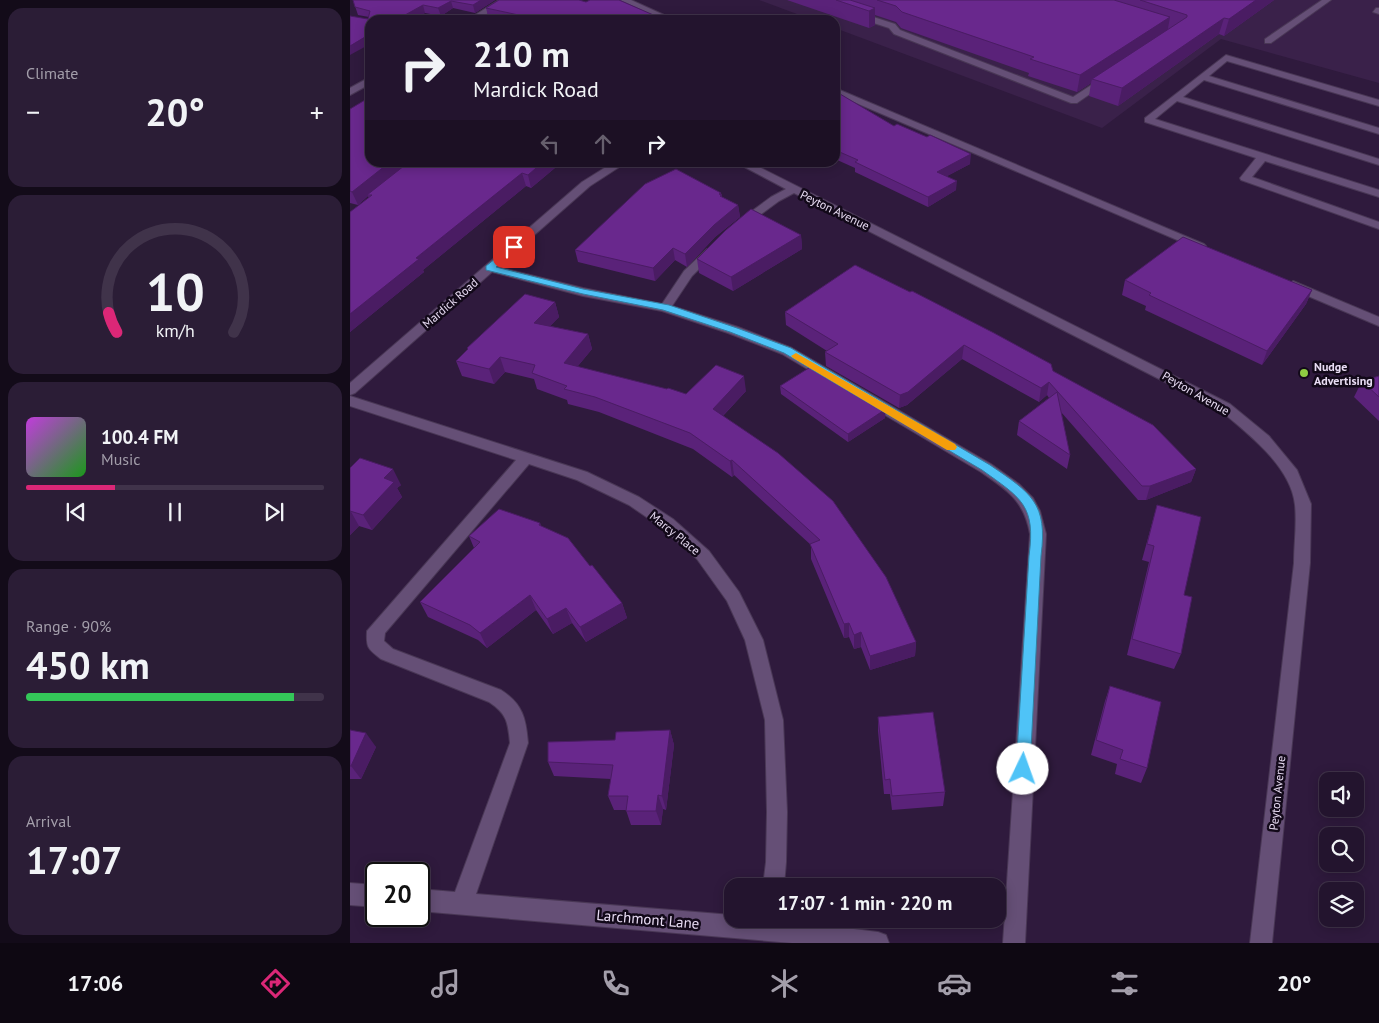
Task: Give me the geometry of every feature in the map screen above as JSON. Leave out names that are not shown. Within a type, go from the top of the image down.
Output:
[{"type":"street","points":[[480,15],[505,0]]},
{"type":"street","points":[[624,0],[659,15]]},
{"type":"street","points":[[1268,42],[1327,0]]},
{"type":"street","points":[[848,11],[892,26],[897,32],[1074,101],[1114,74]]},
{"type":"street","points":[[1379,103],[1226,58],[1148,120],[1379,194]]},
{"type":"street","points":[[1203,76],[1379,131]]},
{"type":"street","points":[[350,92],[365,83]]},
{"type":"street","points":[[840,93],[1208,249]]},
{"type":"street","points":[[1176,98],[1379,162]]},
{"type":"street","points":[[1263,157],[1245,178],[1379,226]]},
{"type":"street","name":"Mardick Road","points":[[350,390],[586,184],[614,167]]},
{"type":"street","name":"Peyton Avenue","points":[[750,167],[1225,407],[1264,440],[1290,470],[1303,504],[1302,563],[1261,943]]},
{"type":"street","points":[[733,231],[756,212],[794,189]]},
{"type":"street","points":[[665,308],[688,274],[719,243]]},
{"type":"street","points":[[489,268],[583,292],[665,308],[734,330],[788,351],[986,468],[1014,488],[1030,504],[1036,518],[1038,534],[1035,556],[1014,943]]},
{"type":"street","points":[[1280,280],[1379,322]]},
{"type":"street","name":"Marcy Place","points":[[350,401],[582,476],[634,501],[667,523],[703,555],[733,597],[754,640],[774,720],[777,812],[774,878]]},
{"type":"street","points":[[462,903],[519,743],[517,720],[506,703],[495,696],[386,654],[375,644],[376,632],[526,458]]},
{"type":"street","points":[[350,894],[365,895]]},
{"type":"street","name":"Larchmont Lane","points":[[430,901],[724,921]]},
{"type":"street","name":"Larchmont Lane","points":[[790,928],[878,943]]},
{"type":"shaded area","points":[[759,0],[1379,0],[1379,83],[1221,39],[1102,128],[840,30],[840,15],[800,15]]},
{"type":"building","points":[[353,0],[481,0],[473,5],[451,1],[438,8],[423,5],[405,15],[369,15],[370,11],[355,7]]},
{"type":"building","points":[[499,0],[579,0],[586,2],[590,0],[619,0],[653,15],[519,15],[486,8]]},
{"type":"building","points":[[836,0],[850,0],[875,8],[869,11]]},
{"type":"building","points":[[877,0],[1114,0],[1170,17],[1080,75],[1030,59],[1034,57],[902,12],[896,6]]},
{"type":"building","points":[[1140,0],[1256,0],[1229,19],[1224,18],[1122,88],[1092,79],[1187,17],[1187,15]]},
{"type":"building","points":[[350,16],[365,18],[365,37],[350,46]]},
{"type":"building","points":[[840,94],[894,126],[897,124],[927,137],[930,135],[971,154],[937,172],[957,181],[928,197],[855,162],[858,160],[840,152]]},
{"type":"building","points":[[365,100],[365,167],[384,167],[352,192],[350,191],[350,109]]},
{"type":"building","points":[[403,167],[537,167],[528,175],[522,173],[350,314],[350,212],[372,195],[367,195]]},
{"type":"building","points":[[676,169],[721,193],[719,194],[722,195],[720,196],[738,205],[714,225],[685,254],[673,248],[653,268],[575,250],[645,184]]},
{"type":"building","points":[[751,209],[801,235],[731,277],[697,259],[726,230]]},
{"type":"building","points":[[1183,237],[1312,290],[1267,351],[1149,295],[1151,293],[1125,280]]},
{"type":"building","points":[[855,265],[910,292],[912,291],[994,333],[1051,364],[1053,371],[1153,425],[1196,469],[1150,486],[1142,486],[1049,382],[1041,388],[964,345],[908,392],[900,395],[825,352],[838,344],[785,312]]},
{"type":"building","points":[[525,294],[555,302],[534,323],[588,334],[564,363],[686,394],[716,365],[744,376],[713,409],[778,453],[833,501],[886,577],[916,642],[870,656],[861,632],[854,635],[849,623],[844,624],[810,544],[820,540],[732,460],[730,461],[690,433],[595,397],[564,389],[567,386],[532,373],[535,365],[500,357],[489,369],[456,361],[467,348]]},
{"type":"building","points":[[812,366],[886,409],[848,434],[780,386]]},
{"type":"building","points":[[1379,376],[1379,397],[1362,381]]},
{"type":"building","points":[[1057,392],[1070,455],[1019,421]]},
{"type":"building","points":[[360,458],[393,469],[384,478],[394,482],[363,515],[350,511],[350,468]]},
{"type":"building","points":[[1157,505],[1201,517],[1184,595],[1192,597],[1181,654],[1132,639],[1154,546],[1147,544]]},
{"type":"building","points":[[499,509],[540,523],[539,525],[568,538],[622,603],[580,627],[566,608],[547,619],[530,595],[480,633],[470,625],[420,602],[480,542],[469,536]]},
{"type":"building","points":[[1110,686],[1161,702],[1147,768],[1120,759],[1123,750],[1096,740]]},
{"type":"building","points":[[933,712],[945,792],[892,796],[890,779],[885,780],[878,717]]},
{"type":"building","points":[[350,730],[366,733],[351,766],[350,766]]},
{"type":"building","points":[[670,730],[662,796],[658,795],[656,811],[626,811],[628,796],[608,796],[613,765],[548,762],[548,742],[615,740],[616,732]]},
{"type":"slow traffic","points":[[796,356],[951,447]]},
{"type":"place","name":"Nudge Advertising","points":[[1304,373]]},
{"type":"route","points":[[514,247],[489,268],[583,292],[665,308],[734,330],[788,351],[986,468],[1014,488],[1030,504],[1036,518],[1038,534],[1035,556],[1023,769]]}]
